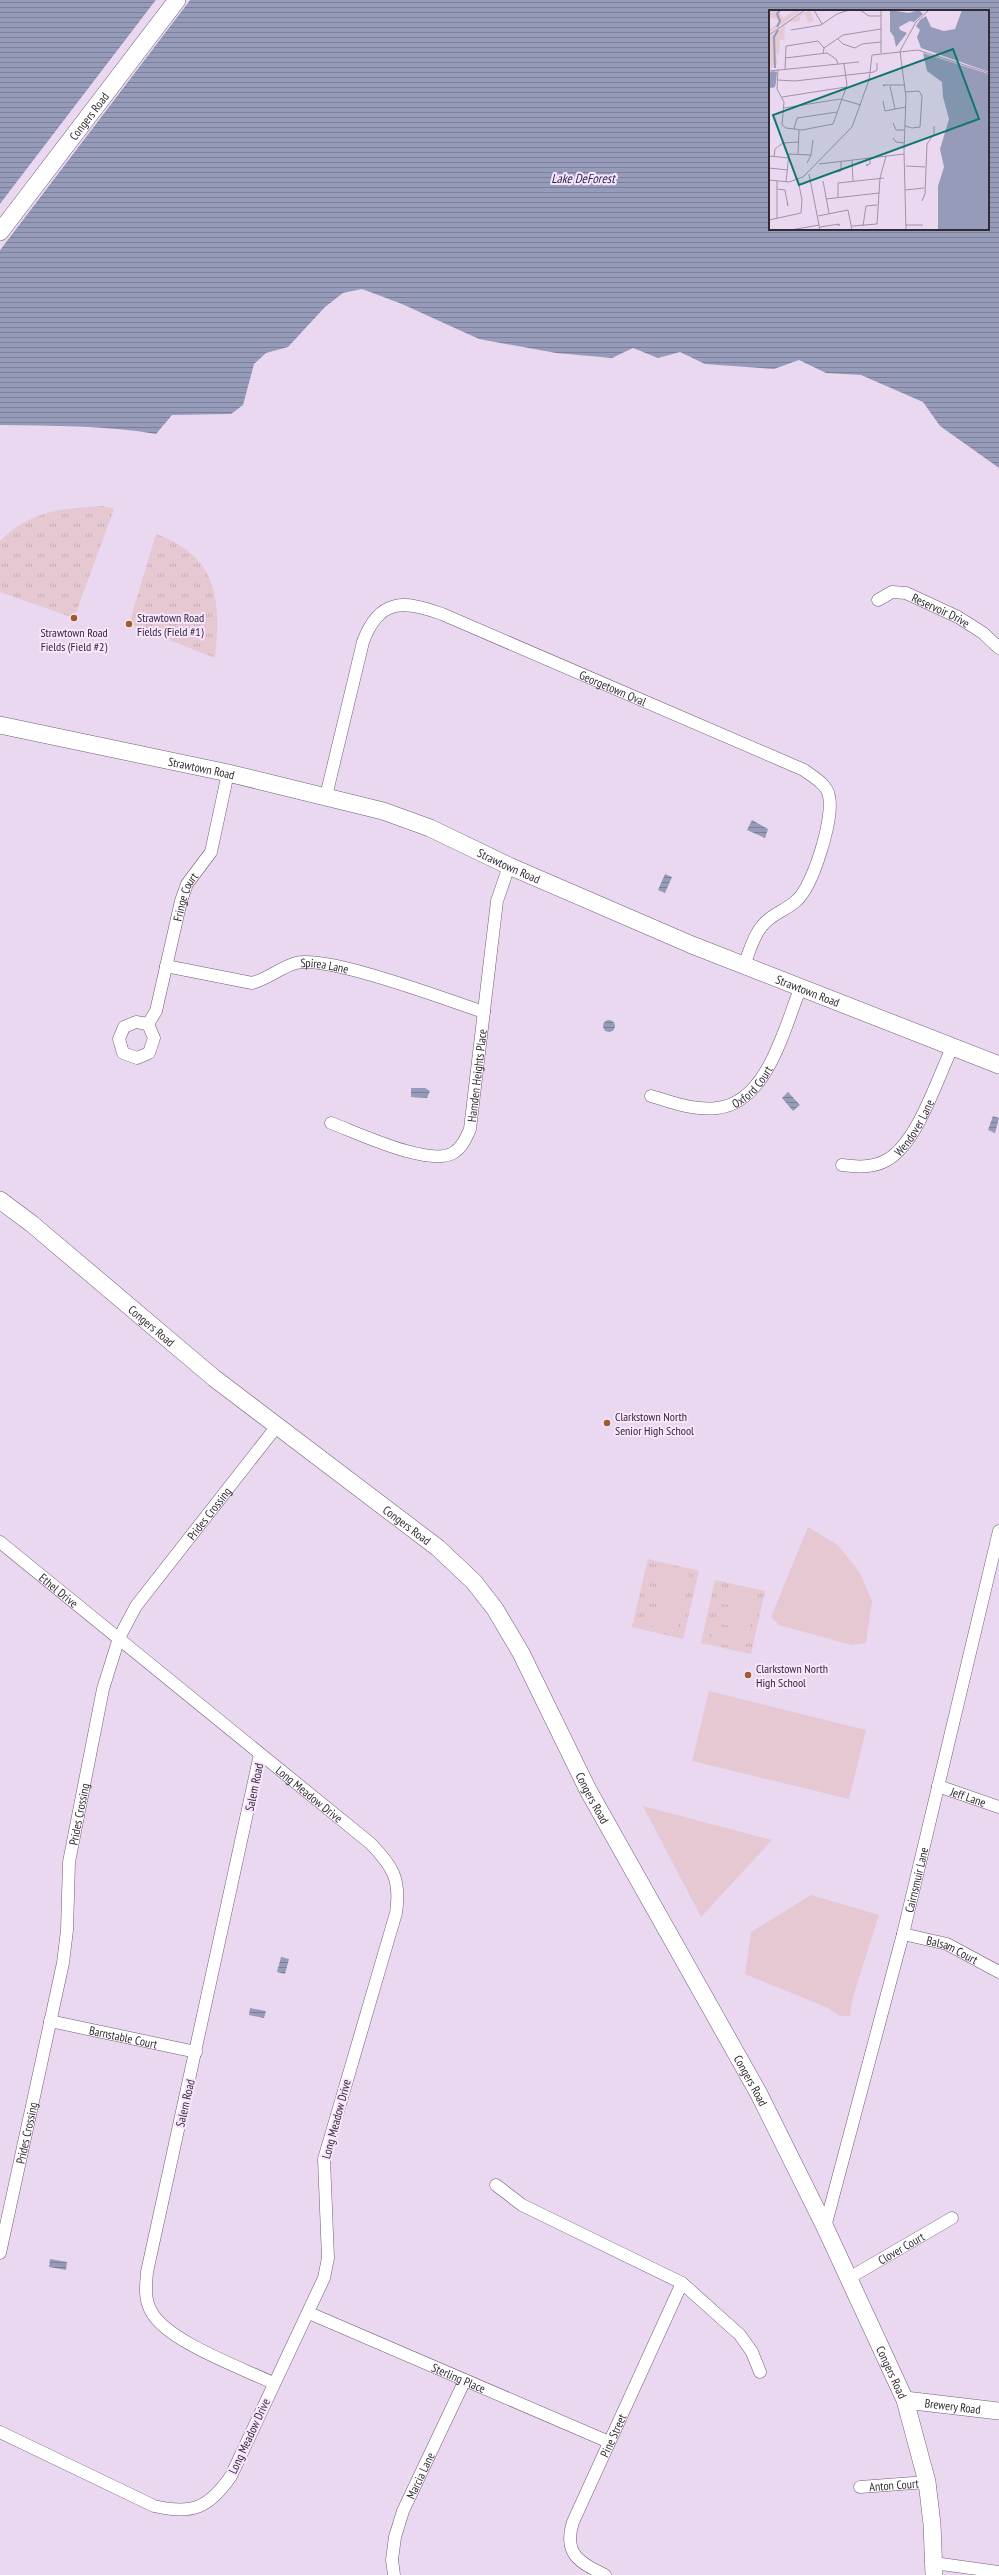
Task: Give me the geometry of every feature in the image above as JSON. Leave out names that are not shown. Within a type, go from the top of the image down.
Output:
[{"type":"street","name":"Congers Road","points":[[0,232],[177,0]]},
{"type":"street","name":"Reservoir Drive","points":[[878,600],[892,592],[906,593],[958,617],[983,633],[999,648]]},
{"type":"street","name":"Georgetown Oval","points":[[326,796],[369,625],[383,611],[398,605],[416,604],[442,614],[797,767],[820,781],[829,794],[831,812],[829,827],[806,890],[796,901],[771,916],[761,927],[744,965]]},
{"type":"street","name":"Strawtown Road","points":[[0,725],[228,773],[383,811],[430,828],[510,866],[692,945],[800,989],[999,1065]]},
{"type":"street","name":"Fringe Court","points":[[148,1024],[156,1011],[181,901],[187,884],[211,852],[228,773]]},
{"type":"street","name":"Hamden Heights Place","points":[[331,1123],[418,1155],[437,1158],[454,1153],[464,1143],[470,1129],[497,901],[510,866]]},
{"type":"street","name":"Spirea Lane","points":[[166,966],[252,984],[263,981],[296,963],[312,962],[399,984],[484,1012]]},
{"type":"street","name":"Oxford Court","points":[[651,1096],[694,1108],[717,1108],[736,1102],[752,1092],[763,1078],[800,989]]},
{"type":"street","name":"Wendover Lane","points":[[842,1165],[871,1166],[887,1160],[901,1147],[914,1129],[952,1048]]},
{"type":"street","name":"Congers Road","points":[[0,1200],[32,1224],[214,1378],[438,1548],[474,1582],[495,1608],[522,1652],[588,1790],[755,2088],[825,2227],[905,2400],[927,2482],[934,2569]]},
{"type":"street","name":"Prides Crossing","points":[[0,2253],[50,2021],[65,1943],[69,1862],[104,1689],[119,1638],[136,1606],[277,1426]]},
{"type":"street","name":"Cairnsmuir Lane","points":[[825,2227],[903,1934],[997,1548],[999,1531]]},
{"type":"street","name":"Ethel Drive","points":[[0,1542],[119,1638]]},
{"type":"street","name":"Long Meadow Drive","points":[[0,2432],[154,2506],[175,2511],[191,2509],[208,2503],[220,2492],[230,2476],[273,2383],[309,2313],[324,2278],[328,2258],[324,2180],[328,2139],[396,1913],[399,1892],[394,1874],[384,1858],[370,1843],[119,1638]]},
{"type":"street","name":"Salem Road","points":[[260,1754],[147,2272],[145,2291],[150,2311],[163,2327],[178,2338],[273,2383]]},
{"type":"street","name":"Jeff Lane","points":[[938,1786],[999,1807]]},
{"type":"street","name":"Balsam Court","points":[[903,1934],[947,1944],[999,1972]]},
{"type":"street","name":"Barnstable Court","points":[[50,2021],[196,2052]]},
{"type":"street","points":[[496,2185],[522,2205],[682,2283],[740,2335],[752,2352],[760,2372]]},
{"type":"street","name":"Clover Court","points":[[849,2278],[952,2218]]},
{"type":"street","name":"Pine Street","points":[[605,2575],[585,2565],[573,2554],[569,2537],[609,2442],[682,2283]]},
{"type":"street","name":"Sterling Place","points":[[309,2313],[609,2442]]},
{"type":"street","name":"Marcia Lane","points":[[394,2575],[392,2560],[395,2537],[403,2511],[465,2380]]},
{"type":"street","name":"Brewery Road","points":[[905,2400],[999,2411]]},
{"type":"street","name":"Anton Court","points":[[860,2487],[927,2482]]},
{"type":"street","points":[[934,2569],[999,2572]]},
{"type":"green space","points":[[103,506],[114,509],[74,618],[0,592],[0,541],[12,531],[35,517],[60,510]]},
{"type":"green space","points":[[156,534],[177,544],[192,555],[203,568],[211,582],[217,617],[215,658],[129,624]]},
{"type":"green space","points":[[808,1527],[838,1545],[860,1573],[872,1601],[866,1643],[851,1645],[779,1625],[771,1617]]},
{"type":"green space","points":[[648,1559],[699,1571],[683,1639],[632,1627]]},
{"type":"green space","points":[[656,1566],[690,1574],[686,1590],[652,1581]]},
{"type":"green space","points":[[715,1580],[765,1591],[751,1654],[701,1643]]},
{"type":"green space","points":[[651,1586],[685,1595],[681,1610],[647,1602]]},
{"type":"green space","points":[[723,1588],[757,1595],[754,1611],[719,1603]]},
{"type":"green space","points":[[719,1606],[753,1614],[749,1630],[715,1623]]},
{"type":"green space","points":[[646,1608],[680,1616],[677,1632],[642,1624]]},
{"type":"green space","points":[[714,1626],[748,1634],[745,1649],[710,1642]]},
{"type":"green space","points":[[709,1691],[866,1730],[849,1799],[692,1761]]},
{"type":"green space","points":[[643,1806],[772,1840],[701,1917]]},
{"type":"green space","points":[[811,1895],[879,1915],[852,2000],[850,2016],[840,2016],[828,2008],[745,1974],[751,1932]]},
{"type":"water","points":[[0,0],[156,0],[0,204]]},
{"type":"water","name":"Lake DeForest","points":[[190,0],[999,0],[999,468],[940,426],[923,402],[861,375],[826,373],[799,360],[774,369],[705,364],[680,352],[658,358],[633,348],[612,358],[556,353],[479,339],[402,304],[362,289],[343,293],[325,307],[288,347],[266,353],[254,364],[243,405],[231,414],[172,415],[156,434],[98,427],[0,425],[0,250]]},
{"type":"water","points":[[752,820],[768,829],[765,838],[747,830]]},
{"type":"water","points":[[665,874],[672,877],[665,893],[658,890]]},
{"type":"water","points":[[607,1020],[611,1020],[615,1026],[611,1032],[607,1032],[603,1028],[603,1024]]},
{"type":"water","points":[[411,1088],[425,1088],[430,1091],[427,1098],[411,1097]]},
{"type":"water","points":[[788,1092],[800,1105],[793,1111],[782,1098]]},
{"type":"water","points":[[993,1116],[999,1118],[995,1133],[988,1130]]},
{"type":"water","points":[[281,1957],[289,1959],[285,1974],[277,1972]]},
{"type":"water","points":[[250,2008],[266,2011],[264,2018],[249,2015]]},
{"type":"water","points":[[50,2259],[67,2262],[66,2270],[49,2267]]},
{"type":"pier","points":[[156,0],[157,1],[0,206],[0,204]]},
{"type":"pier","points":[[187,0],[190,0],[0,250],[0,247]]},
{"type":"place","name":"Strawtown Road Fields (Field #2)","points":[[74,618]]},
{"type":"place","name":"Strawtown Road Fields (Field #1)","points":[[129,624]]},
{"type":"place","name":"Clarkstown North Senior High School","points":[[607,1423]]},
{"type":"place","name":"Clarkstown North High School","points":[[748,1675]]}]
